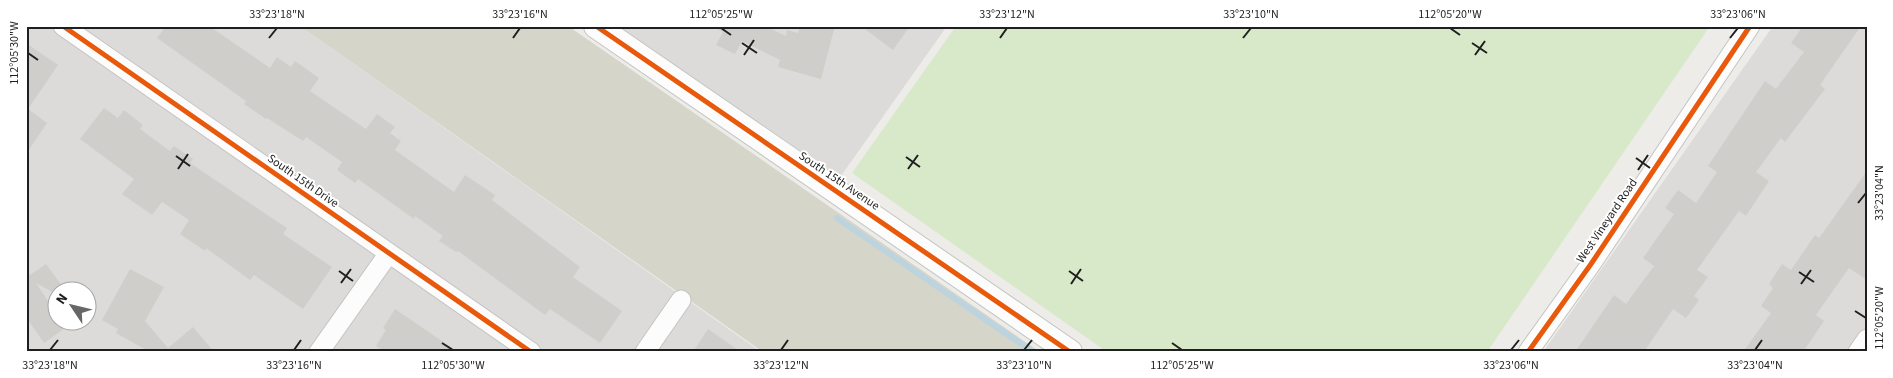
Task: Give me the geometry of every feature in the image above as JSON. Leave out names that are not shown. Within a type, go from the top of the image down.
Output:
[{"type":"street","name":"South 15th Drive","points":[[63,26],[531,352]]},
{"type":"street","name":"South 15th Avenue","points":[[596,26],[1070,352]]},
{"type":"street","name":"West Vineyard Road","points":[[1528,352],[1591,264],[1750,26]]},
{"type":"street","points":[[319,352],[389,253]]},
{"type":"street","points":[[645,352],[681,300]]},
{"type":"street","points":[[1858,352],[1867,339]]},
{"type":"shaded area","points":[[26,26],[300,26],[761,352],[26,352]]},
{"type":"shaded area","points":[[300,26],[568,26],[1040,352],[763,352]]},
{"type":"shaded area","points":[[609,26],[947,26],[836,183]]},
{"type":"shaded area","points":[[1773,26],[1867,26],[1867,352],[1543,352]]},
{"type":"green space","points":[[956,26],[1710,26],[1487,352],[1107,352],[852,173]]},
{"type":"building","points":[[166,26],[209,26],[270,68],[277,57],[291,67],[295,61],[319,78],[310,91],[366,129],[377,114],[395,127],[390,133],[401,141],[395,150],[454,192],[465,175],[495,195],[492,200],[580,267],[573,277],[622,311],[600,343],[550,309],[545,315],[458,251],[456,252],[439,241],[443,236],[415,216],[414,219],[358,179],[355,183],[337,170],[342,162],[306,137],[303,141],[266,119],[244,104],[246,101],[157,38]]},
{"type":"building","points":[[711,26],[765,26],[786,36],[787,30],[798,33],[800,26],[835,26],[821,79],[778,67],[780,60],[742,41],[735,54],[716,45],[723,32]]},
{"type":"building","points":[[861,26],[910,26],[893,50]]},
{"type":"building","points":[[1803,26],[1861,26],[1820,85],[1825,89],[1785,142],[1781,138],[1756,172],[1769,181],[1746,216],[1739,211],[1697,270],[1708,277],[1694,296],[1699,300],[1686,318],[1673,309],[1644,352],[1575,352],[1614,295],[1626,304],[1654,266],[1643,258],[1674,214],[1665,208],[1678,190],[1696,203],[1717,172],[1708,166],[1765,81],[1776,89],[1804,52],[1791,43]]},
{"type":"building","points":[[26,43],[58,65],[28,109],[47,123],[26,154]]},
{"type":"building","points":[[104,108],[118,118],[124,110],[143,125],[140,129],[170,151],[174,146],[193,159],[190,163],[287,228],[283,234],[332,267],[303,309],[254,275],[250,280],[206,248],[205,251],[180,234],[189,220],[162,202],[152,215],[122,194],[134,179],[80,139]]},
{"type":"building","points":[[1867,171],[1867,280],[1849,268],[1816,315],[1824,321],[1803,352],[1743,352],[1771,313],[1761,306],[1773,288],[1769,284],[1782,264],[1791,270],[1815,235],[1819,238]]},
{"type":"building","points":[[46,264],[58,280],[48,280],[48,290],[36,283],[48,301],[48,330],[62,330],[44,343],[26,317],[26,269],[30,275]]},
{"type":"building","points":[[130,269],[164,287],[145,321],[168,348],[193,327],[214,352],[150,352],[116,333],[118,329],[102,320]]},
{"type":"building","points":[[395,309],[458,352],[385,352],[376,346],[386,330],[383,328]]},
{"type":"building","points":[[708,329],[741,352],[693,352]]},
{"type":"waterway","points":[[837,218],[1033,352]]},
{"type":"cycle path","points":[[63,26],[531,352]]},
{"type":"cycle path","points":[[596,26],[1070,352]]},
{"type":"cycle path","points":[[1528,352],[1591,264],[1750,26]]}]
